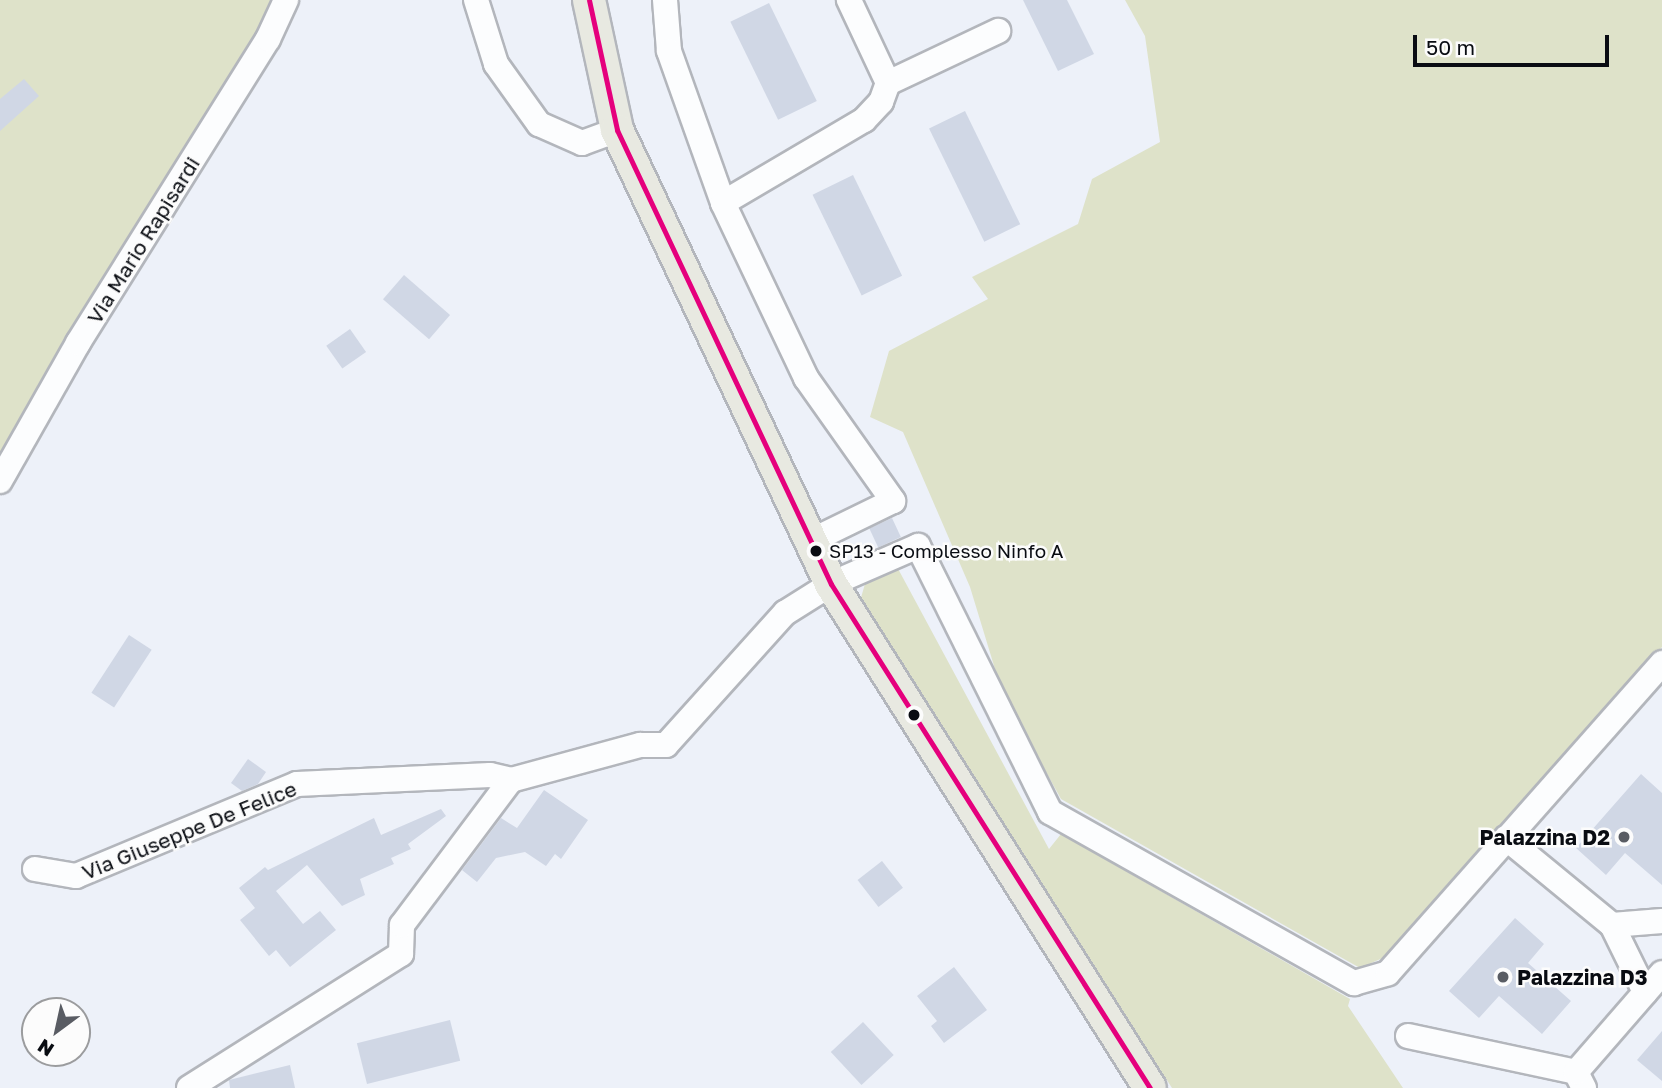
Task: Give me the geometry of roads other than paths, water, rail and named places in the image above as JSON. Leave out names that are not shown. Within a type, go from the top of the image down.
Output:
[{"type":"main road","points":[[589,0],[617,130],[809,542],[831,584],[1150,1088]]},
{"type":"street","name":"Via Mario Rapisardi","points":[[0,481],[78,343],[268,39],[286,0]]},
{"type":"street","points":[[476,0],[496,64],[539,124],[582,143],[617,130]]},
{"type":"street","points":[[665,0],[670,51],[723,203],[806,378],[893,501],[809,542]]},
{"type":"street","points":[[849,0],[888,83]]},
{"type":"street","points":[[723,203],[864,120],[881,102],[888,83],[998,31]]},
{"type":"street","points":[[189,1088],[401,954],[402,925],[511,780],[639,745],[666,745],[785,613],[831,584],[918,546],[1050,812],[1354,983],[1388,972],[1662,663]]},
{"type":"street","name":"Via Giuseppe De Felice","points":[[35,869],[76,876],[298,784],[489,775],[511,780]]},
{"type":"street","points":[[1506,838],[1612,925],[1645,992]]},
{"type":"street","points":[[1612,925],[1662,921]]},
{"type":"street","points":[[1408,1036],[1580,1080],[1662,973]]},
{"type":"place","name":"SP13 - Complesso Ninfo A","points":[[816,551]]},
{"type":"place","name":"Palazzina D2","points":[[1624,837]]},
{"type":"place","name":"Palazzina D3","points":[[1503,977]]}]
